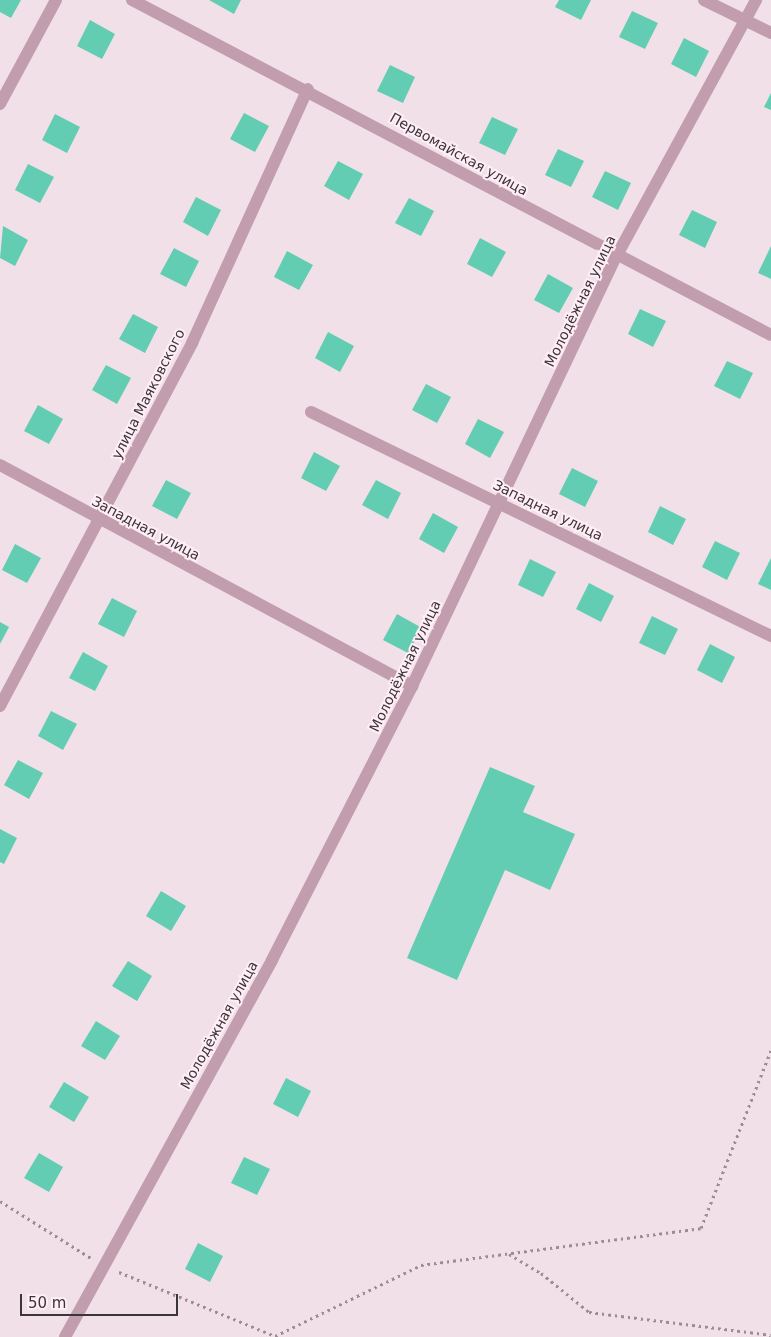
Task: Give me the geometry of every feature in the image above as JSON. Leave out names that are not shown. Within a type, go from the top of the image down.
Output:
[{"type":"street","points":[[0,104],[56,0]]},
{"type":"street","name":"Первомайская улица","points":[[132,0],[308,89],[616,257],[771,335]]},
{"type":"street","points":[[704,0],[771,33]]},
{"type":"street","name":"Молодёжная улица","points":[[65,1337],[272,960],[412,686],[501,503],[616,257],[756,0]]},
{"type":"street","name":"улица Маяковского","points":[[0,706],[100,521],[192,343],[308,89]]},
{"type":"street","name":"Западная улица","points":[[311,412],[771,636]]},
{"type":"street","name":"Западная улица","points":[[0,465],[100,521],[412,686]]},
{"type":"path","points":[[0,1201],[103,1265],[275,1336],[421,1265],[701,1228],[771,1050]]},
{"type":"path","points":[[508,1254],[541,1272],[589,1312],[759,1337],[771,1335]]},
{"type":"building","points":[[0,0],[21,0],[11,18],[0,12]]},
{"type":"building","points":[[209,0],[241,0],[234,14]]},
{"type":"building","points":[[559,0],[591,0],[581,20],[555,7]]},
{"type":"building","points":[[632,11],[658,23],[645,49],[619,37]]},
{"type":"building","points":[[90,20],[115,34],[102,59],[77,46]]},
{"type":"building","points":[[684,38],[709,51],[696,77],[671,64]]},
{"type":"building","points":[[390,65],[415,77],[403,103],[377,91]]},
{"type":"building","points":[[771,93],[771,110],[764,107]]},
{"type":"building","points":[[244,113],[269,126],[255,152],[230,139]]},
{"type":"building","points":[[55,114],[80,127],[67,153],[42,140]]},
{"type":"building","points":[[492,117],[518,129],[505,155],[479,143]]},
{"type":"building","points":[[558,149],[584,161],[571,187],[545,175]]},
{"type":"building","points":[[338,161],[363,174],[349,200],[324,186]]},
{"type":"building","points":[[28,164],[54,177],[40,203],[15,190]]},
{"type":"building","points":[[605,171],[631,183],[618,210],[592,197]]},
{"type":"building","points":[[196,197],[221,210],[208,236],[183,222]]},
{"type":"building","points":[[409,198],[434,211],[421,236],[395,223]]},
{"type":"building","points":[[692,210],[717,222],[705,248],[679,235]]},
{"type":"building","points":[[3,226],[28,240],[15,266],[0,258]]},
{"type":"building","points":[[480,238],[506,252],[492,277],[467,264]]},
{"type":"building","points":[[771,246],[771,279],[758,273]]},
{"type":"building","points":[[174,248],[199,261],[186,287],[160,274]]},
{"type":"building","points":[[287,251],[313,265],[299,290],[274,277]]},
{"type":"building","points":[[548,274],[573,288],[559,313],[534,300]]},
{"type":"building","points":[[640,309],[666,321],[653,347],[628,334]]},
{"type":"building","points":[[133,314],[158,327],[145,353],[119,339]]},
{"type":"building","points":[[328,332],[354,346],[340,372],[315,358]]},
{"type":"building","points":[[727,361],[753,373],[740,399],[714,386]]},
{"type":"building","points":[[106,365],[131,378],[117,404],[92,390]]},
{"type":"building","points":[[426,384],[451,397],[437,423],[412,410]]},
{"type":"building","points":[[38,405],[63,419],[49,444],[24,431]]},
{"type":"building","points":[[478,419],[504,432],[490,458],[465,444]]},
{"type":"building","points":[[314,452],[340,466],[326,491],[301,478]]},
{"type":"building","points":[[572,468],[598,481],[585,507],[559,494]]},
{"type":"building","points":[[166,480],[191,493],[177,519],[152,506]]},
{"type":"building","points":[[376,480],[401,493],[388,519],[362,505]]},
{"type":"building","points":[[660,506],[686,519],[673,545],[648,532]]},
{"type":"building","points":[[433,513],[458,527],[444,553],[419,539]]},
{"type":"building","points":[[715,541],[740,553],[727,580],[702,567]]},
{"type":"building","points":[[15,544],[41,558],[27,583],[2,570]]},
{"type":"building","points":[[771,558],[771,590],[758,584]]},
{"type":"building","points":[[530,559],[556,572],[543,597],[518,585]]},
{"type":"building","points":[[589,583],[614,596],[601,622],[576,609]]},
{"type":"building","points":[[112,598],[137,611],[124,637],[98,624]]},
{"type":"building","points":[[397,614],[422,628],[408,653],[383,640]]},
{"type":"building","points":[[652,616],[678,629],[665,655],[639,643]]},
{"type":"building","points":[[0,622],[9,627],[0,644]]},
{"type":"building","points":[[710,644],[735,657],[722,683],[697,670]]},
{"type":"building","points":[[83,652],[108,666],[95,691],[69,678]]},
{"type":"building","points":[[51,711],[77,724],[63,750],[38,736]]},
{"type":"building","points":[[18,760],[43,773],[29,799],[4,785]]},
{"type":"building","points":[[490,767],[535,786],[523,812],[575,834],[550,890],[505,870],[457,980],[407,958]]},
{"type":"building","points":[[0,829],[17,838],[4,864],[0,862]]},
{"type":"building","points":[[161,891],[186,906],[171,931],[146,916]]},
{"type":"building","points":[[128,961],[152,976],[137,1001],[112,986]]},
{"type":"building","points":[[96,1021],[120,1036],[105,1060],[81,1046]]},
{"type":"building","points":[[286,1078],[311,1091],[298,1117],[273,1104]]},
{"type":"building","points":[[64,1082],[89,1097],[74,1122],[49,1107]]},
{"type":"building","points":[[39,1153],[63,1167],[49,1192],[24,1178]]},
{"type":"building","points":[[244,1157],[270,1169],[257,1195],[231,1183]]},
{"type":"building","points":[[198,1243],[223,1256],[210,1282],[185,1269]]}]
